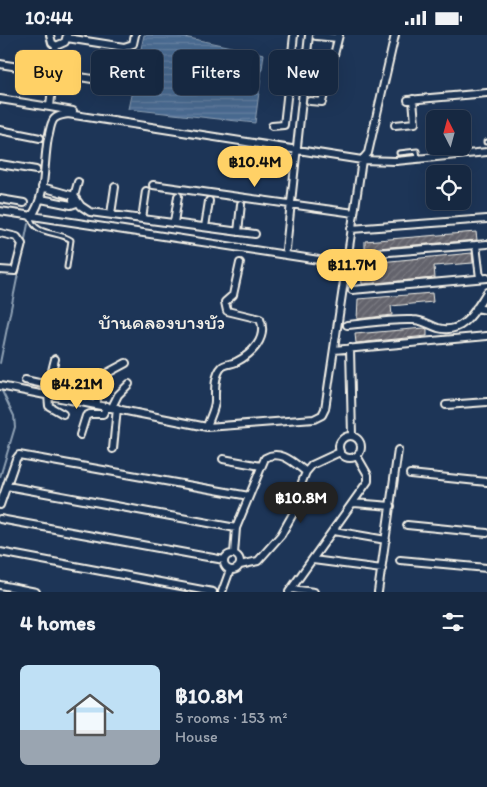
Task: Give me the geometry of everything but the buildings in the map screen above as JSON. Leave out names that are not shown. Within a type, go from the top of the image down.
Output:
[{"type":"street","points":[[50,35],[52,43],[56,46]]},
{"type":"street","points":[[56,46],[66,42],[67,36],[124,47],[133,43],[135,35]]},
{"type":"street","points":[[272,126],[284,125],[294,35]]},
{"type":"street","points":[[286,249],[309,35]]},
{"type":"street","points":[[0,386],[207,427],[314,419],[322,415],[325,409],[345,263],[362,160],[368,153],[395,35]]},
{"type":"street","points":[[316,36],[338,37],[335,50]]},
{"type":"street","points":[[56,46],[56,50]]},
{"type":"street","points":[[0,64],[15,66]]},
{"type":"street","points":[[396,125],[415,123],[410,99],[487,93]]},
{"type":"street","points":[[50,107],[51,95]]},
{"type":"street","points":[[310,101],[322,102],[324,95]]},
{"type":"street","points":[[0,99],[115,118]]},
{"type":"street","points":[[31,217],[41,199],[45,155],[51,127],[54,119],[60,115],[68,114],[362,160],[418,159],[487,152]]},
{"type":"street","points":[[0,130],[40,138]]},
{"type":"street","points":[[0,164],[36,170]]},
{"type":"street","points":[[74,204],[78,182]]},
{"type":"street","points":[[153,185],[354,213]]},
{"type":"street","points":[[42,187],[74,197]]},
{"type":"street","points":[[111,215],[115,187]]},
{"type":"street","points":[[142,219],[146,191]]},
{"type":"street","points":[[174,223],[178,196]]},
{"type":"street","points":[[0,199],[24,203]]},
{"type":"street","points":[[41,199],[74,204],[87,211],[111,215],[255,234]]},
{"type":"street","points":[[205,227],[209,201]]},
{"type":"street","points":[[238,232],[241,204]]},
{"type":"street","points":[[0,211],[345,263]]},
{"type":"street","points":[[351,229],[487,219]]},
{"type":"street","points":[[0,233],[17,237],[22,244],[15,271],[0,270]]},
{"type":"street","points":[[352,255],[487,244]]},
{"type":"street","points":[[352,290],[484,278],[476,245]]},
{"type":"street","points":[[207,427],[214,405],[213,392],[222,367],[245,358],[253,351],[259,344],[263,326],[260,319],[227,311],[225,307],[225,302],[233,295],[240,263]]},
{"type":"street","points":[[347,325],[416,320],[449,329],[468,320],[487,292]]},
{"type":"street","points":[[476,308],[487,310]]},
{"type":"street","points":[[334,350],[487,336]]},
{"type":"street","points":[[340,452],[348,458],[357,455],[361,450],[360,443],[352,436],[350,348]]},
{"type":"street","points":[[55,359],[47,395],[49,406],[63,414]]},
{"type":"street","points":[[98,404],[96,385],[98,378],[126,363]]},
{"type":"street","points":[[25,380],[48,385]]},
{"type":"street","points":[[80,435],[86,416],[90,413],[103,414],[112,407],[118,395],[129,384]]},
{"type":"street","points":[[446,405],[487,402]]},
{"type":"street","points":[[112,407],[113,449]]},
{"type":"street","points":[[340,452],[340,442],[345,437],[352,436]]},
{"type":"street","points":[[378,592],[398,450]]},
{"type":"street","points":[[240,565],[239,558],[234,554],[228,555],[224,560],[225,566],[230,570],[236,569],[240,565],[258,561],[282,535],[299,503],[302,482],[306,472],[312,465],[340,452]]},
{"type":"street","points":[[0,505],[19,455],[249,496]]},
{"type":"street","points":[[234,554],[236,528],[265,458],[271,455],[280,455],[306,472]]},
{"type":"street","points":[[290,591],[314,560],[369,479],[357,455]]},
{"type":"street","points":[[223,459],[261,466]]},
{"type":"street","points":[[410,474],[487,482]]},
{"type":"street","points":[[6,486],[236,528]]},
{"type":"street","points":[[354,503],[391,507]]},
{"type":"street","points":[[0,519],[224,560]]},
{"type":"street","points":[[407,525],[487,533]]},
{"type":"street","points":[[334,531],[386,540]]},
{"type":"street","points":[[0,552],[213,592]]},
{"type":"street","points":[[400,559],[487,568]]},
{"type":"street","points":[[314,560],[382,569]]},
{"type":"street","points":[[222,592],[230,570]]},
{"type":"street","points":[[0,585],[36,592]]},
{"type":"street","points":[[290,591],[314,592]]},
{"type":"lane","points":[[399,153],[417,151],[418,159]]},
{"type":"lane","points":[[31,217],[32,225],[37,229],[72,240],[67,267]]},
{"type":"water","points":[[144,35],[175,35],[245,50],[173,50],[173,95],[259,95],[255,123],[128,109],[131,95],[163,95],[163,50],[141,50]]},
{"type":"water","points":[[259,53],[264,54],[259,92]]},
{"type":"waterway","points":[[24,244],[28,224]]},
{"type":"waterway","points":[[0,363],[21,259]]},
{"type":"waterway","points":[[0,477],[15,427],[14,416],[1,389]]},
{"type":"district","name":"บ้านคลองบางบัว","points":[[162,322]]}]
